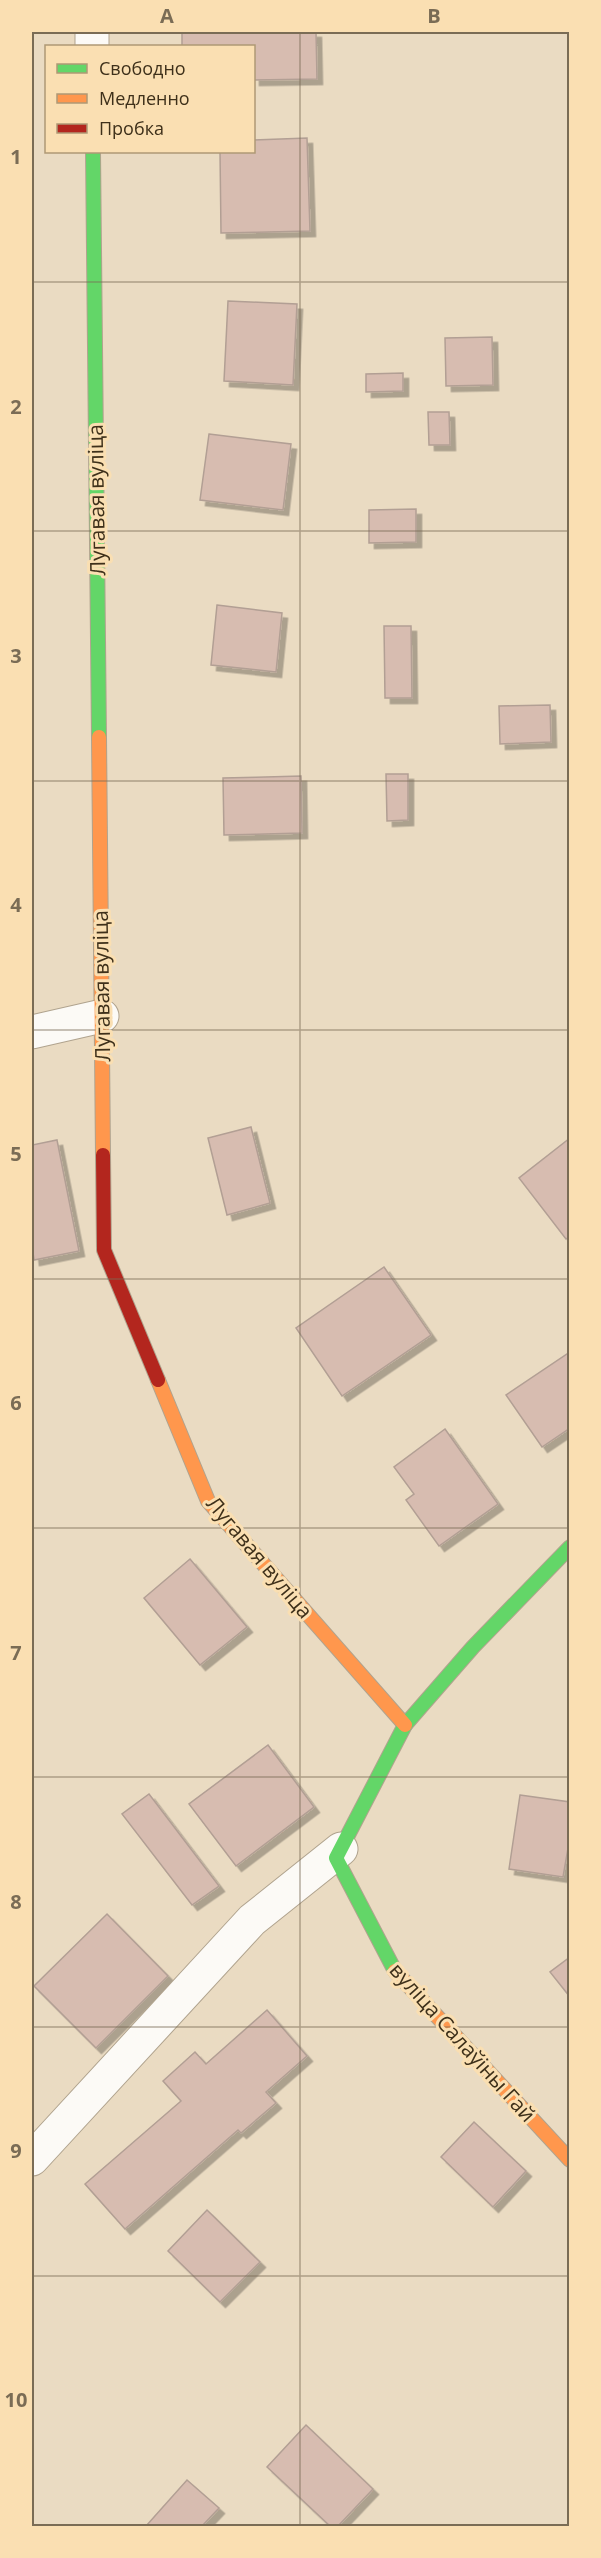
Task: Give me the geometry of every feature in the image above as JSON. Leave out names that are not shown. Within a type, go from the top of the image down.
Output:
[{"type":"street","name":"Лугавая вуліца","points":[[93,153],[104,1250],[208,1501],[405,1725]]},
{"type":"street","points":[[32,1032],[102,1016]]},
{"type":"street","points":[[32,2159],[252,1920],[341,1849],[405,1725],[473,1647],[570,1547]]},
{"type":"street","name":"вуліца Салаўіны Гай","points":[[341,1849],[336,1858],[394,1970],[570,2160]]},
{"type":"building","points":[[182,32],[316,32],[317,79],[255,80],[255,45],[182,45]]},
{"type":"building","points":[[307,138],[310,231],[221,233],[220,153],[255,153],[255,140]]},
{"type":"building","points":[[228,301],[297,304],[293,385],[224,381]]},
{"type":"building","points":[[492,337],[493,385],[446,386],[445,338]]},
{"type":"building","points":[[403,373],[403,391],[366,392],[366,374]]},
{"type":"building","points":[[428,412],[449,412],[450,445],[429,445]]},
{"type":"building","points":[[209,434],[291,444],[283,510],[200,500]]},
{"type":"building","points":[[416,509],[416,542],[369,543],[369,510]]},
{"type":"building","points":[[217,605],[282,613],[276,672],[211,665]]},
{"type":"building","points":[[384,626],[411,626],[412,698],[385,698]]},
{"type":"building","points":[[550,705],[551,742],[500,744],[499,706]]},
{"type":"building","points":[[386,774],[408,774],[408,820],[387,821]]},
{"type":"building","points":[[301,776],[302,833],[224,835],[223,778]]},
{"type":"building","points":[[251,1127],[270,1203],[227,1215],[208,1138]]},
{"type":"building","points":[[570,1138],[570,1236],[566,1239],[519,1178]]},
{"type":"building","points":[[57,1140],[79,1251],[34,1260],[32,1145]]},
{"type":"building","points":[[384,1267],[431,1335],[342,1396],[296,1328]]},
{"type":"building","points":[[570,1352],[570,1428],[542,1447],[506,1395]]},
{"type":"building","points":[[445,1429],[498,1504],[439,1546],[406,1500],[414,1494],[394,1467]]},
{"type":"building","points":[[190,1559],[247,1627],[200,1665],[144,1598]]},
{"type":"building","points":[[268,1745],[314,1807],[236,1866],[189,1804]]},
{"type":"building","points":[[149,1794],[219,1886],[192,1905],[122,1814]]},
{"type":"building","points":[[520,1795],[570,1802],[570,1837],[563,1877],[509,1869]]},
{"type":"building","points":[[107,1914],[168,1976],[96,2048],[34,1986]]},
{"type":"building","points":[[570,1957],[570,1997],[550,1972]]},
{"type":"building","points":[[267,2010],[307,2056],[266,2092],[276,2103],[241,2133],[238,2130],[125,2229],[85,2184],[181,2101],[163,2081],[195,2052],[206,2064]]},
{"type":"building","points":[[474,2122],[526,2171],[493,2207],[441,2157]]},
{"type":"building","points":[[207,2210],[260,2262],[220,2302],[168,2251]]},
{"type":"building","points":[[306,2425],[373,2489],[338,2526],[330,2526],[267,2467]]},
{"type":"building","points":[[187,2480],[219,2508],[202,2526],[146,2526]]},
{"type":"traffic: fast","points":[[93,153],[99,737]]},
{"type":"traffic: fast","points":[[395,1971],[336,1858],[405,1725],[473,1647],[570,1547]]},
{"type":"traffic: slow","points":[[99,737],[103,1155]]},
{"type":"traffic: slow","points":[[158,1380],[208,1501],[405,1725]]},
{"type":"traffic: slow","points":[[395,1971],[570,2160]]},
{"type":"traffic: jam","points":[[103,1155],[104,1250],[158,1380]]}]
